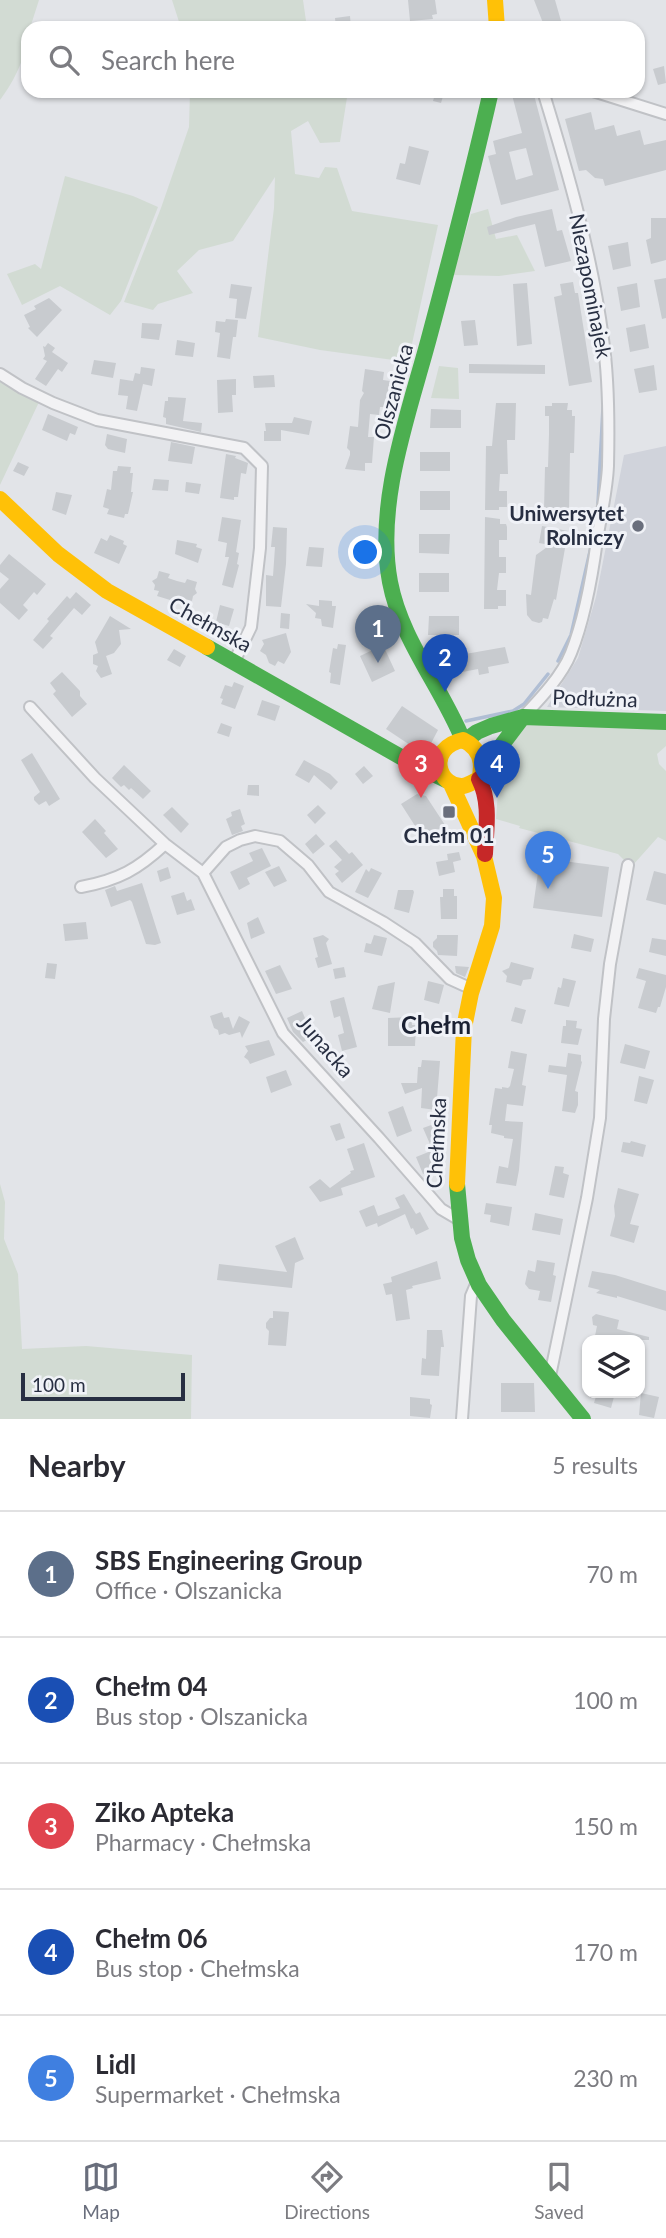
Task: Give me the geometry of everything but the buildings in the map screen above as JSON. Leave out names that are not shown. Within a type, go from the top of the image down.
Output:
[{"type":"street","points":[[495,0],[496,21]]},
{"type":"street","name":"Olszanicka","points":[[454,745],[440,698],[398,612],[388,570],[386,520],[393,475],[471,180],[489,98]]},
{"type":"street","name":"Niezapominajek","points":[[523,717],[571,654],[595,558],[608,469],[608,398],[604,340],[591,271],[560,144],[545,98]]},
{"type":"street","points":[[615,98],[666,114]]},
{"type":"street","points":[[0,374],[43,398],[97,420],[244,448],[262,466],[260,548],[251,627],[234,662]]},
{"type":"street","name":"Chełmska","points":[[0,499],[58,554],[107,591],[448,782],[464,808],[485,864],[493,892],[494,909],[489,941],[472,989],[463,1031],[455,1186],[458,1219]]},
{"type":"street","name":"Junacka","points":[[30,707],[87,770],[165,844],[203,873],[283,1033],[441,1209],[458,1219]]},
{"type":"street","name":"Podłużna","points":[[481,775],[514,725],[523,717]]},
{"type":"street","name":"Podłużna","points":[[454,745],[491,726],[523,717],[666,722]]},
{"type":"street","points":[[415,765],[433,762],[454,745],[475,747],[482,764],[481,775],[468,786],[462,787],[448,782],[439,765],[454,745]]},
{"type":"street","name":"Chełmska","points":[[481,775],[486,798],[485,864]]},
{"type":"street","points":[[203,873],[226,847],[240,840],[255,836],[280,841],[308,865],[329,892],[415,943],[450,979],[472,989]]},
{"type":"street","points":[[81,887],[137,869],[165,844]]},
{"type":"street","points":[[550,1376],[587,1198],[600,1118],[604,1019],[610,964],[628,865]]},
{"type":"street","points":[[458,1219],[468,1260],[477,1282],[498,1313],[583,1419]]},
{"type":"street","points":[[462,1419],[471,1296],[477,1282]]},
{"type":"shaded area","points":[[0,0],[39,0],[32,21],[21,21],[21,63],[0,100]]},
{"type":"shaded area","points":[[172,0],[303,0],[306,21],[179,21]]},
{"type":"shaded area","points":[[190,98],[347,98],[340,142],[320,143],[308,121],[291,131],[295,174],[319,178],[325,167],[337,168],[352,211],[438,225],[408,362],[320,350],[258,337],[274,208],[275,177],[233,241],[199,250],[177,271],[193,293],[158,304],[153,310],[124,302],[189,127]]},
{"type":"shaded area","points":[[65,176],[133,196],[158,207],[121,301],[110,315],[60,286],[22,305],[7,274],[35,264],[41,269]]},
{"type":"shaded area","points":[[488,209],[496,239],[517,235],[535,271],[499,276],[453,275],[471,214]]},
{"type":"shaded area","points":[[439,366],[458,368],[459,399],[431,398]]},
{"type":"shaded area","points":[[0,379],[16,392],[39,402],[0,485]]},
{"type":"shaded area","name":"Uniwersytet Rolniczy","points":[[666,446],[666,711],[547,707],[578,658],[596,597],[624,455]]},
{"type":"shaded area","points":[[522,725],[666,727],[666,746],[657,754],[659,764],[666,771],[666,841],[658,837],[633,865],[623,863],[624,860],[618,854],[519,828],[520,826],[496,819],[500,765],[506,748]]},
{"type":"shaded area","points":[[0,1184],[5,1202],[4,1239],[18,1274],[22,1349],[86,1346],[192,1355],[191,1419],[0,1419]]},
{"type":"waterway","points":[[598,503],[603,407]]},
{"type":"waterway","points":[[558,661],[571,635],[591,547]]},
{"type":"waterway","points":[[466,721],[513,711],[524,704],[548,674]]},
{"type":"traffic: fast","points":[[463,740],[412,643],[395,603],[387,552],[387,521],[396,458],[489,98]]},
{"type":"traffic: fast","points":[[207,647],[446,780]]},
{"type":"traffic: fast","points":[[465,741],[491,726],[523,717],[666,722]]},
{"type":"traffic: fast","points":[[482,771],[523,717]]},
{"type":"traffic: fast","points":[[457,1184],[462,1238],[479,1285],[503,1320],[583,1419]]},
{"type":"traffic: slow","points":[[495,0],[496,21]]},
{"type":"traffic: slow","points":[[0,499],[58,554],[107,591],[207,647]]},
{"type":"traffic: slow","points":[[463,740],[477,751],[481,767],[479,779],[463,786],[448,781],[440,767],[444,751],[451,744],[463,740]]},
{"type":"traffic: slow","points":[[451,784],[484,856],[494,898],[492,926],[471,993],[464,1028],[457,1184]]},
{"type":"traffic: jam","points":[[479,779],[486,807],[485,854]]},
{"type":"place","name":"Uniwersytet Rolniczy","points":[[638,526]]},
{"type":"place","name":"SBS Engineering Group","points":[[378,663]]},
{"type":"place","name":"Chełm 04","points":[[445,692]]},
{"type":"place","name":"Ziko Apteka","points":[[421,798]]},
{"type":"place","name":"Chełm 06","points":[[497,798]]},
{"type":"place","name":"Chełm 01","points":[[449,812]]},
{"type":"place","name":"Lidl","points":[[548,889]]},
{"type":"district","name":"Chełm","points":[[436,1026]]}]
